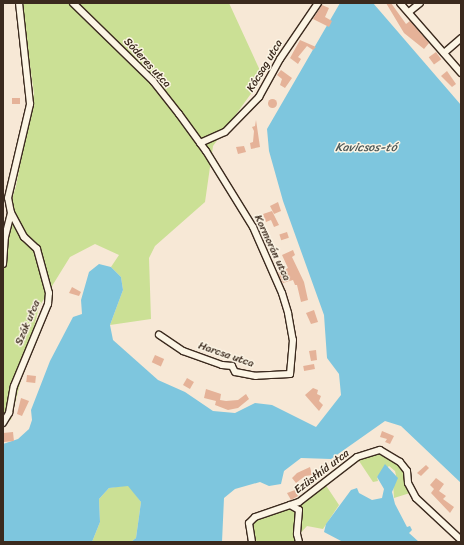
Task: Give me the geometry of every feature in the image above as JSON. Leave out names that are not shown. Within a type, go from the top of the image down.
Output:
[{"type":"street","name":"Szák utca","points":[[3,423],[9,413],[14,386],[48,304],[49,293],[37,249],[24,237],[11,213],[8,198],[30,104],[19,3]]},
{"type":"street","name":"Sóderes utca","points":[[73,3],[153,81],[200,143]]},
{"type":"street","name":"Kócsag utca","points":[[200,143],[225,132],[259,97],[277,63],[318,3]]},
{"type":"street","points":[[400,3],[461,73]]},
{"type":"street","points":[[409,12],[420,3]]},
{"type":"street","points":[[444,53],[461,38]]},
{"type":"street","name":"Kormorán utca","points":[[200,143],[253,227],[282,293],[293,340],[290,374]]},
{"type":"street","name":"Szák utca","points":[[3,264],[4,238],[11,213]]},
{"type":"street","name":"Harcsa utca","points":[[160,335],[183,351],[222,365],[232,366],[235,372],[256,376],[290,374]]},
{"type":"street","name":"Ezüsthíd utca","points":[[290,505],[299,502],[357,457],[380,450],[400,462],[407,471],[408,483],[416,498],[461,540]]},
{"type":"street","points":[[252,542],[248,527],[252,520],[266,511],[290,505]]},
{"type":"street","name":"Ezüsthíd utca","points":[[290,505],[299,510],[297,534],[299,542]]},
{"type":"green space","points":[[21,3],[229,3],[263,77],[213,146],[205,202],[155,246],[149,258],[151,319],[110,325],[123,290],[121,277],[111,267],[119,255],[95,244],[70,257],[39,307],[11,420],[3,419],[3,229],[16,186],[34,93]]},
{"type":"green space","points":[[380,452],[399,463],[404,472],[410,493],[394,498],[393,484],[397,480],[395,471],[389,466],[377,477],[378,481],[373,482],[359,461]]},
{"type":"green space","points":[[325,484],[339,505],[323,529],[307,526],[295,539],[298,542],[257,542],[251,531],[254,522]]},
{"type":"green space","points":[[129,485],[141,502],[136,538],[131,542],[92,542],[100,522],[99,499],[109,488]]},
{"type":"water","name":"Kavicsos-tó","points":[[340,3],[373,3],[461,105],[461,483],[401,426],[385,421],[331,459],[301,458],[284,471],[281,484],[269,486],[260,482],[235,489],[224,498],[222,542],[131,542],[136,538],[141,502],[128,486],[109,488],[99,499],[100,522],[92,542],[3,542],[3,444],[18,439],[29,429],[32,420],[31,410],[50,361],[73,317],[82,314],[81,300],[89,272],[99,264],[111,267],[121,277],[123,290],[110,325],[113,340],[158,380],[185,392],[213,411],[235,413],[255,403],[272,405],[316,427],[341,395],[339,374],[327,358],[324,315],[283,201],[269,151],[267,129]]},
{"type":"water","points":[[385,464],[398,478],[392,492],[395,504],[407,527],[410,526],[412,530],[409,533],[419,542],[343,542],[324,532],[326,524],[351,490],[357,488],[359,493],[372,500],[382,498],[384,489],[377,477]]},
{"type":"building","points":[[386,3],[391,3],[406,24],[410,21],[429,43],[424,49],[404,33]]},
{"type":"building","points":[[322,5],[329,8],[325,17],[332,21],[329,27],[313,19]]},
{"type":"building","points":[[300,40],[316,47],[313,50],[307,46],[298,57],[301,59],[298,64],[290,58]]},
{"type":"building","points":[[436,52],[441,59],[434,65],[429,57]]},
{"type":"building","points":[[281,70],[292,78],[285,88],[280,85],[282,79],[277,75]]},
{"type":"building","points":[[447,71],[456,84],[452,87],[441,76]]},
{"type":"building","points":[[12,98],[20,98],[20,104],[12,104]]},
{"type":"building","points":[[270,99],[274,99],[276,103],[274,107],[270,107],[268,105],[268,101]]},
{"type":"building","points":[[256,120],[260,147],[251,149],[250,143],[253,142],[254,131],[252,127],[255,126]]},
{"type":"building","points":[[244,146],[246,152],[238,154],[236,147]]},
{"type":"building","points":[[278,202],[281,211],[274,214],[270,206]]},
{"type":"building","points":[[272,211],[279,225],[274,227],[271,220],[266,222],[263,214]]},
{"type":"building","points":[[287,232],[289,238],[281,240],[279,234]]},
{"type":"building","points":[[293,250],[295,255],[292,257],[304,282],[308,300],[301,302],[297,285],[295,285],[293,280],[283,283],[278,273],[288,268],[282,255]]},
{"type":"building","points":[[72,287],[81,292],[79,296],[69,293]]},
{"type":"building","points":[[314,310],[318,322],[311,324],[306,313]]},
{"type":"building","points":[[316,350],[317,360],[311,361],[309,351]]},
{"type":"building","points":[[155,355],[164,359],[161,366],[152,362]]},
{"type":"building","points":[[314,364],[315,369],[304,371],[303,366]]},
{"type":"building","points":[[27,375],[36,376],[35,383],[26,382]]},
{"type":"building","points":[[187,378],[194,382],[190,389],[183,385]]},
{"type":"building","points":[[313,388],[318,390],[317,394],[321,396],[319,401],[323,405],[319,411],[305,395]]},
{"type":"building","points":[[206,389],[221,394],[220,400],[238,400],[246,394],[249,399],[238,408],[228,410],[215,405],[216,401],[204,398]]},
{"type":"building","points":[[21,398],[29,401],[22,416],[17,414]]},
{"type":"building","points":[[382,431],[394,436],[390,444],[385,442],[387,439],[380,437]]},
{"type":"building","points":[[13,432],[14,441],[4,442],[3,433]]},
{"type":"building","points":[[426,465],[429,468],[421,476],[417,473]]},
{"type":"building","points":[[310,467],[312,475],[305,476],[296,483],[292,478],[297,473]]},
{"type":"building","points":[[436,478],[444,484],[439,491],[446,496],[443,499],[454,507],[450,513],[431,493],[434,489],[430,485]]},
{"type":"building","points":[[295,490],[298,496],[291,500],[287,493]]}]
